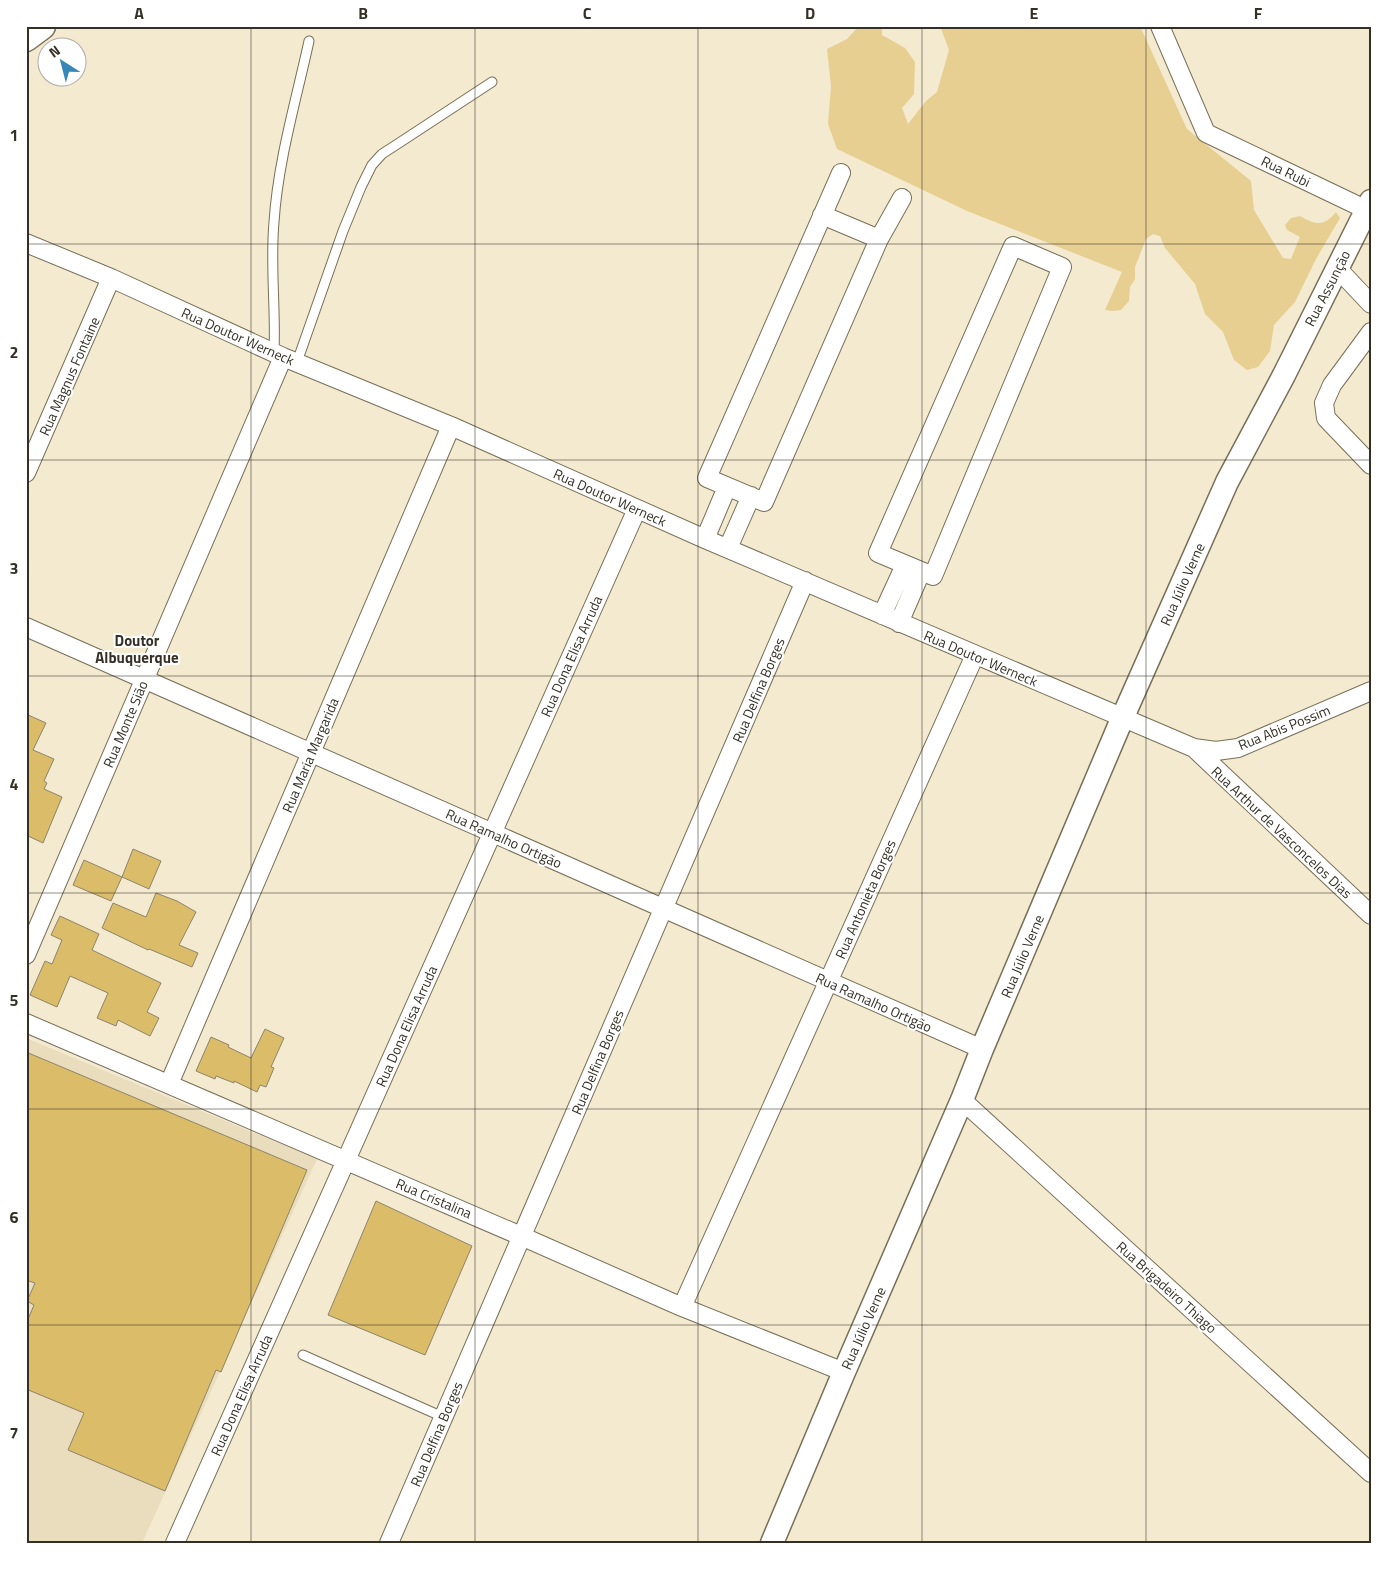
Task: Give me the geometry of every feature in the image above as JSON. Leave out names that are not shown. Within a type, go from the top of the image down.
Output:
[{"type":"main road","points":[[26,38],[42,26]]},
{"type":"street","name":"Rua Rubi","points":[[1160,26],[1206,133],[1369,205]]},
{"type":"street","points":[[841,173],[707,478],[727,487],[764,502],[879,239],[902,198]]},
{"type":"street","name":"Rua Assunção","points":[[1284,375],[1369,205]]},
{"type":"street","points":[[822,215],[879,239]]},
{"type":"street","name":"Rua Doutor Werneck","points":[[26,243],[111,278],[285,357],[451,426],[705,539],[1122,719],[1194,748]]},
{"type":"street","points":[[1013,246],[1062,268],[933,576],[921,572],[878,553],[1013,246]]},
{"type":"street","points":[[1337,268],[1371,304]]},
{"type":"street","name":"Rua Magnus Fontaine","points":[[26,473],[111,278]]},
{"type":"street","points":[[1371,332],[1332,385],[1324,403],[1326,418],[1371,464]]},
{"type":"street","name":"Rua Monte Sião","points":[[26,955],[285,357]]},
{"type":"street","name":"Rua Júlio Verne","points":[[772,1543],[962,1100],[1122,719],[1227,482],[1284,375]]},
{"type":"street","name":"Rua Maria Margarida","points":[[169,1084],[451,426]]},
{"type":"street","points":[[705,539],[727,487]]},
{"type":"street","points":[[728,548],[751,496]]},
{"type":"street","name":"Rua Dona Elisa Arruda","points":[[175,1543],[637,509]]},
{"type":"street","points":[[882,615],[905,565]]},
{"type":"street","points":[[899,622],[921,572]]},
{"type":"street","name":"Rua Delfina Borges","points":[[388,1543],[805,582]]},
{"type":"street","name":"Rua Ramalho Ortigão","points":[[26,627],[982,1049]]},
{"type":"street","name":"Rua Antonieta Borges","points":[[682,1307],[975,655]]},
{"type":"street","name":"Rua Abis Possim","points":[[1194,748],[1216,750],[1238,748],[1371,691]]},
{"type":"street","name":"Rua Arthur de Vasconcelos Dias","points":[[1194,748],[1371,915]]},
{"type":"street","name":"Rua Cristalina","points":[[26,1023],[682,1307],[844,1372]]},
{"type":"street","name":"Rua Brigadeiro Thiago","points":[[962,1100],[1371,1473]]},
{"type":"lane","points":[[285,357],[276,321],[273,224],[280,171],[309,41]]},
{"type":"lane","points":[[285,357],[372,165],[382,154],[492,82]]},
{"type":"lane","points":[[303,1354],[443,1417]]},
{"type":"shaded area","points":[[859,26],[882,26],[882,35],[905,48],[915,62],[914,94],[902,108],[908,124],[926,101],[937,92],[949,50],[940,26],[1140,26],[1187,129],[1251,181],[1254,210],[1283,258],[1291,259],[1300,237],[1287,230],[1285,225],[1291,218],[1300,216],[1319,223],[1332,217],[1336,212],[1340,218],[1316,259],[1295,302],[1274,325],[1270,351],[1258,367],[1247,370],[1234,360],[1223,332],[1205,314],[1195,284],[1165,248],[1160,236],[1153,234],[1146,239],[1135,267],[1135,279],[1130,287],[1129,301],[1121,310],[1105,310],[1122,272],[967,211],[837,149],[828,124],[831,86],[827,49],[847,39]]},
{"type":"shaded area","points":[[26,1038],[317,1159],[142,1543],[26,1543]]},
{"type":"building","points":[[26,714],[46,723],[33,750],[54,759],[44,781],[47,783],[44,789],[62,797],[43,843],[26,835]]},
{"type":"building","points":[[133,849],[161,861],[149,889],[122,877]]},
{"type":"building","points":[[84,860],[122,877],[111,901],[73,885]]},
{"type":"building","points":[[156,893],[177,901],[196,912],[179,945],[198,953],[192,967],[148,950],[102,928],[113,903],[146,917]]},
{"type":"building","points":[[60,916],[99,934],[92,950],[161,983],[147,1012],[159,1018],[150,1036],[118,1020],[116,1026],[97,1018],[108,993],[70,976],[57,1007],[30,995],[45,961],[52,964],[62,940],[51,935]]},
{"type":"building","points":[[265,1029],[284,1038],[271,1067],[274,1068],[266,1087],[260,1085],[257,1092],[234,1081],[234,1083],[216,1076],[215,1079],[196,1071],[211,1037],[251,1058]]},
{"type":"building","points":[[26,1052],[307,1170],[221,1372],[216,1370],[165,1491],[68,1450],[84,1413],[26,1389],[26,1324],[34,1305],[27,1301],[35,1283],[26,1280]]},
{"type":"building","points":[[376,1201],[472,1246],[425,1355],[328,1315]]},
{"type":"district","name":"Doutor Albuquerque","points":[[137,648]]}]
